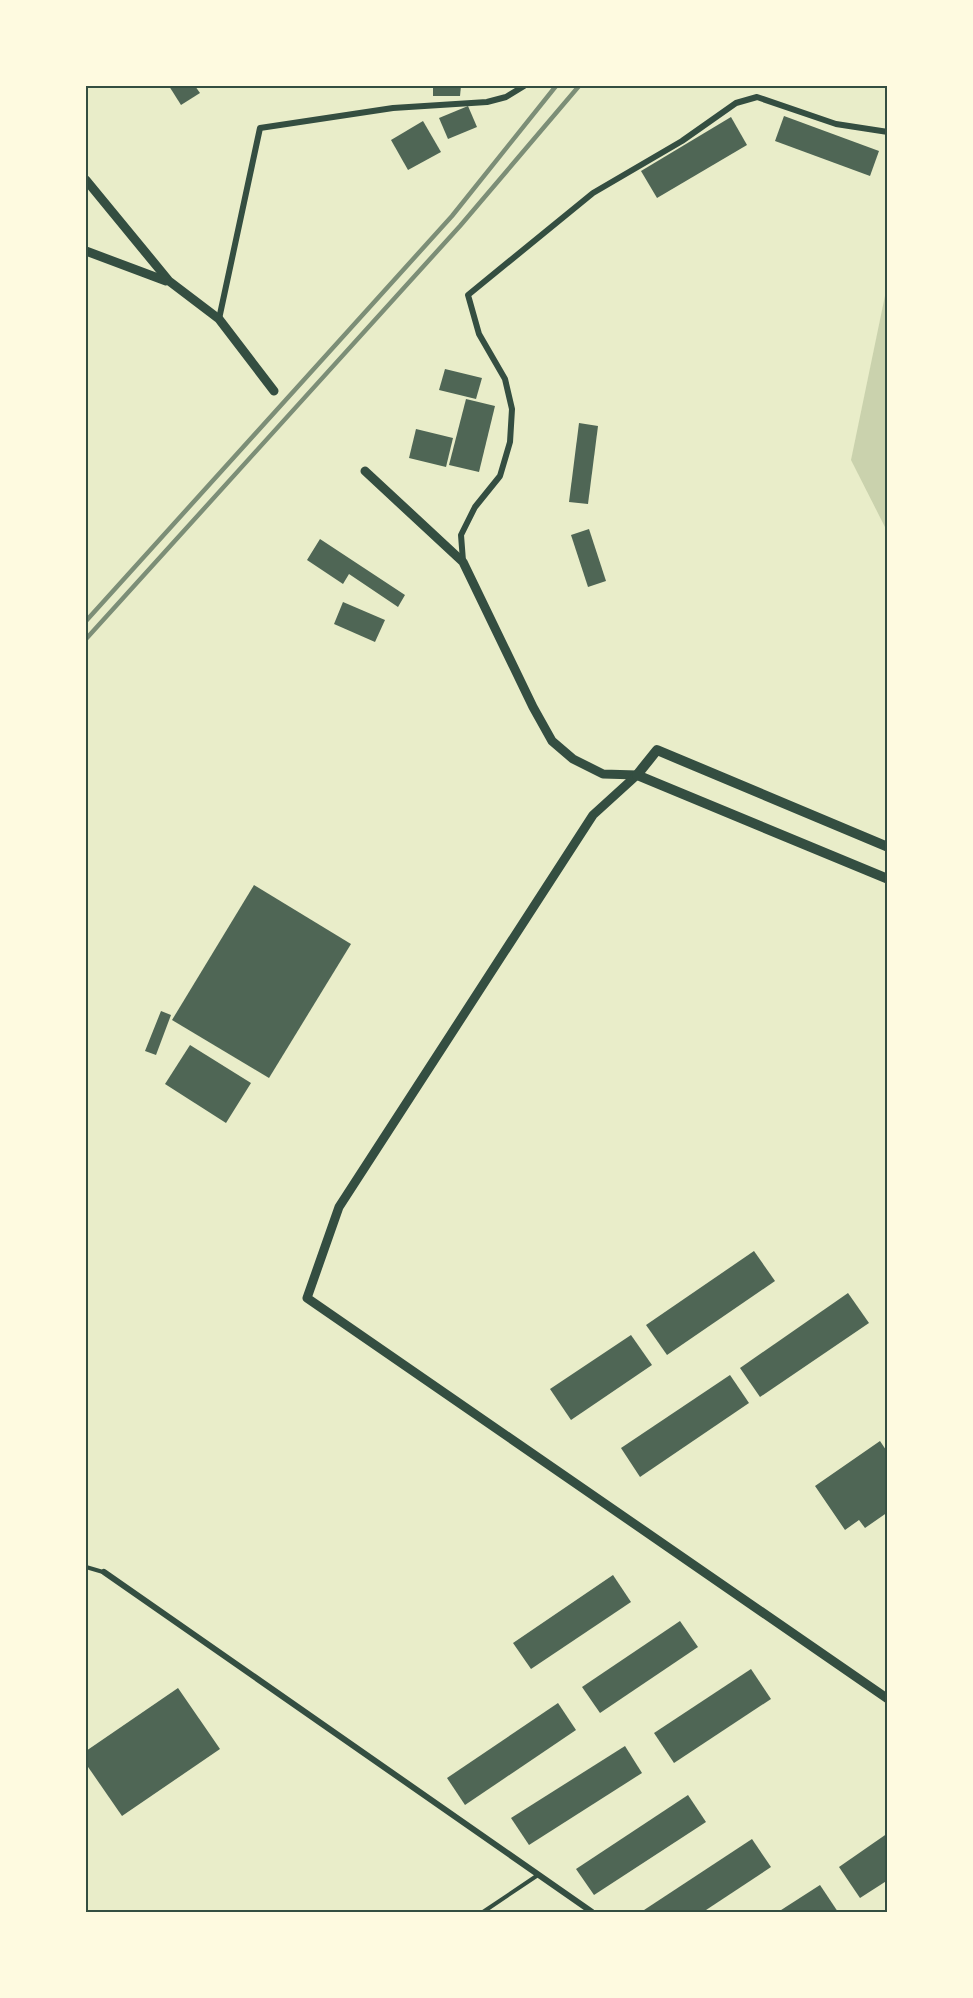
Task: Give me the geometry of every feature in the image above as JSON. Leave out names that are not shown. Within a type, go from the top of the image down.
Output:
[{"type":"main road","points":[[888,847],[657,750],[637,775],[888,879]]},
{"type":"street","points":[[219,319],[260,128],[393,108],[487,102],[506,97],[524,86]]},
{"type":"street","points":[[463,562],[461,535],[475,507],[500,476],[510,442],[512,409],[505,379],[479,334],[468,295],[593,193],[682,141],[736,103],[757,97],[836,124],[888,132]]},
{"type":"street","points":[[86,180],[169,281],[219,319],[274,391]]},
{"type":"street","points":[[86,251],[169,281]]},
{"type":"street","points":[[365,471],[463,562],[533,707],[552,741],[573,759],[603,774],[637,775]]},
{"type":"street","points":[[637,775],[593,815],[339,1207],[307,1298],[888,1699]]},
{"type":"street","points":[[104,1572],[592,1912]]},
{"type":"lane","points":[[86,1567],[104,1572]]},
{"type":"lane","points":[[483,1912],[538,1875]]},
{"type":"green space","points":[[887,286],[887,531],[851,460]]},
{"type":"building","points":[[169,86],[195,86],[200,93],[181,105]]},
{"type":"building","points":[[433,86],[461,86],[460,96],[433,96]]},
{"type":"building","points":[[468,106],[477,127],[448,139],[439,118]]},
{"type":"building","points":[[784,116],[879,151],[870,176],[775,141]]},
{"type":"building","points":[[731,117],[747,145],[657,198],[641,171]]},
{"type":"building","points":[[423,121],[441,152],[408,170],[391,140]]},
{"type":"building","points":[[445,369],[482,378],[476,399],[439,390]]},
{"type":"building","points":[[466,399],[495,406],[479,472],[449,465]]},
{"type":"building","points":[[579,423],[598,426],[588,504],[569,502]]},
{"type":"building","points":[[416,429],[453,438],[446,467],[409,458]]},
{"type":"building","points":[[589,529],[606,581],[588,587],[571,535]]},
{"type":"building","points":[[320,539],[405,595],[398,607],[349,574],[343,584],[307,560]]},
{"type":"building","points":[[343,602],[385,620],[375,642],[334,624]]},
{"type":"building","points":[[254,885],[351,944],[269,1078],[172,1020]]},
{"type":"building","points":[[161,1011],[171,1015],[156,1055],[145,1051]]},
{"type":"building","points":[[190,1045],[251,1083],[226,1123],[165,1084]]},
{"type":"building","points":[[754,1251],[775,1281],[667,1355],[646,1325]]},
{"type":"building","points":[[848,1293],[869,1323],[760,1397],[740,1368]]},
{"type":"building","points":[[631,1335],[652,1365],[571,1420],[550,1389]]},
{"type":"building","points":[[730,1375],[749,1403],[640,1477],[621,1448]]},
{"type":"building","points":[[880,1441],[888,1453],[888,1512],[865,1528],[859,1520],[845,1530],[815,1486]]},
{"type":"building","points":[[613,1575],[631,1602],[531,1669],[513,1643]]},
{"type":"building","points":[[680,1621],[698,1647],[600,1713],[582,1687]]},
{"type":"building","points":[[751,1669],[771,1699],[674,1763],[654,1733]]},
{"type":"building","points":[[178,1688],[220,1749],[122,1816],[86,1764],[86,1751]]},
{"type":"building","points":[[558,1703],[576,1730],[465,1805],[447,1778]]},
{"type":"building","points":[[625,1746],[642,1773],[529,1845],[511,1818]]},
{"type":"building","points":[[688,1795],[706,1822],[594,1895],[576,1869]]},
{"type":"building","points":[[888,1833],[888,1880],[860,1898],[839,1867]]},
{"type":"building","points":[[752,1839],[771,1867],[703,1912],[641,1912]]},
{"type":"building","points":[[820,1885],[838,1912],[778,1912]]},
{"type":"railway","points":[[86,621],[452,216],[556,86]]},
{"type":"railway","points":[[86,639],[460,226],[579,86]]}]
